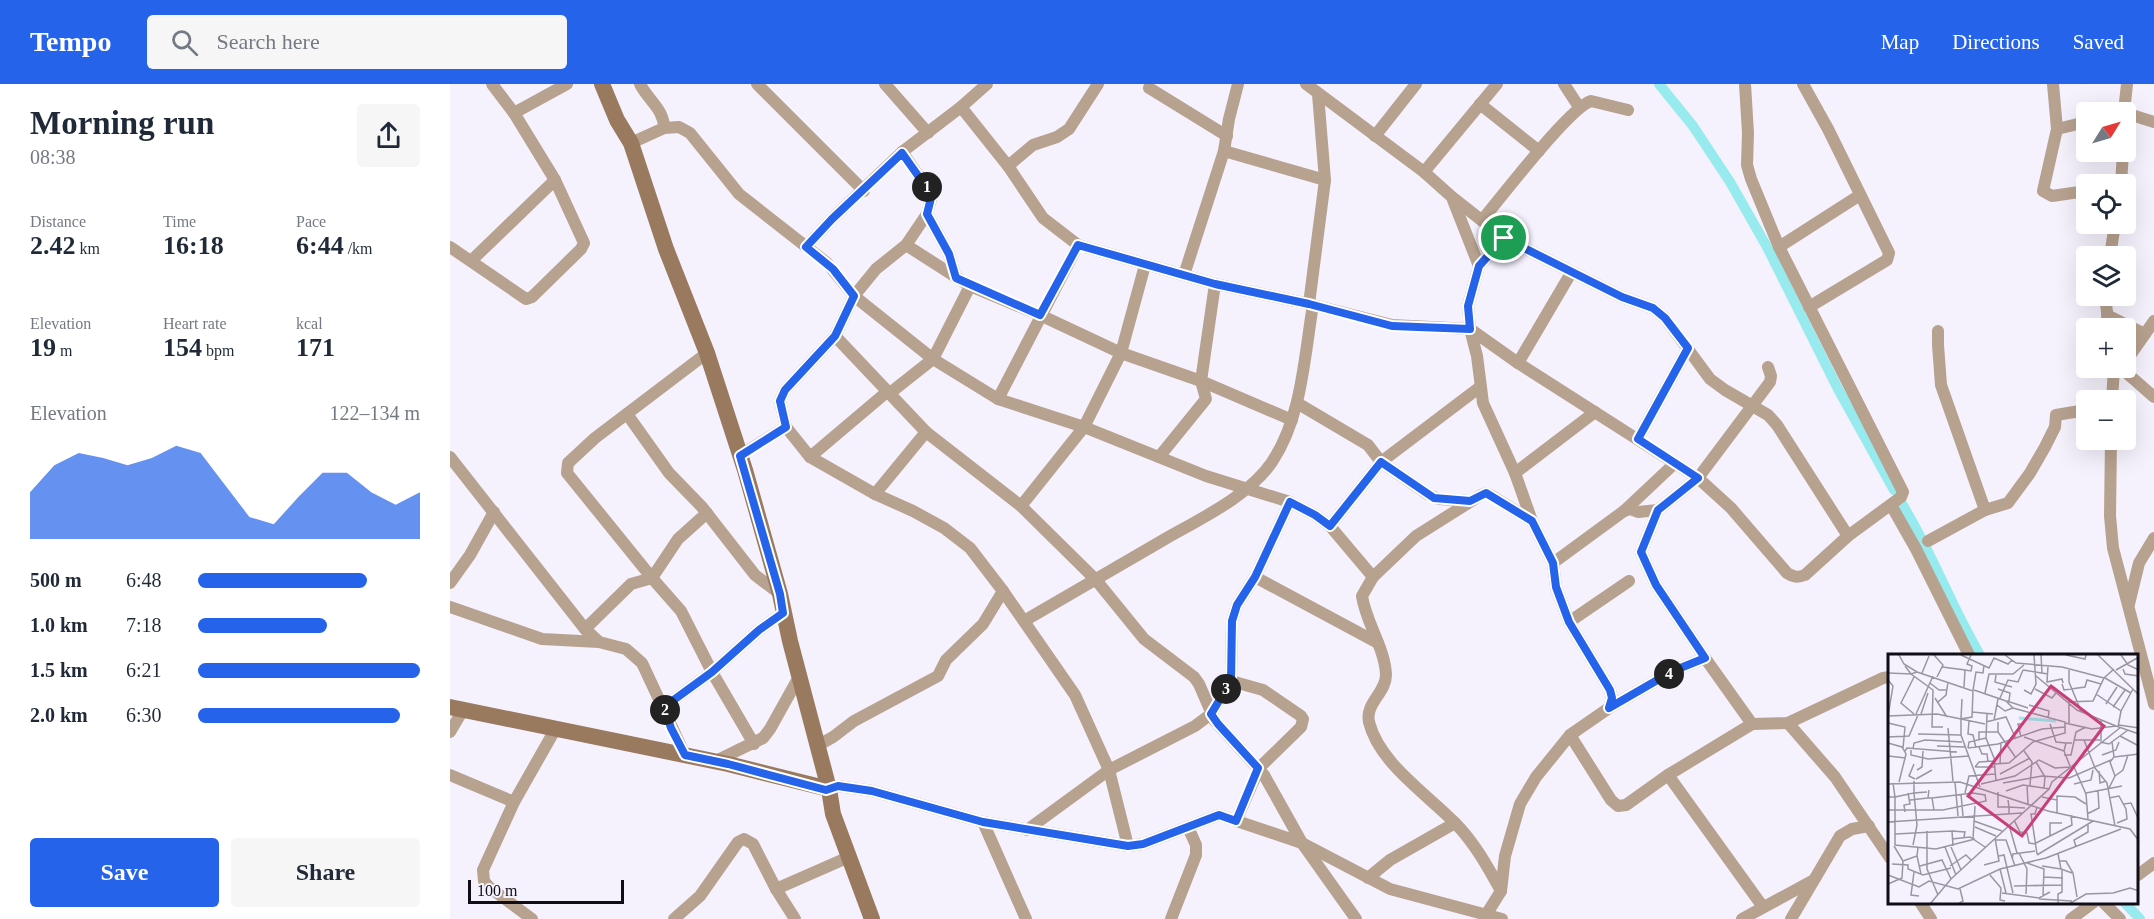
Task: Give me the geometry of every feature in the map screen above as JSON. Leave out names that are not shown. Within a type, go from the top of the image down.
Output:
[{"type":"street","points":[[450,247],[524,298],[532,297],[581,249],[584,243],[555,180],[514,114],[492,84]]},
{"type":"street","points":[[514,114],[567,84]]},
{"type":"street","points":[[602,84],[617,120],[631,143],[666,249],[707,353],[780,594],[799,677],[829,789],[833,814],[872,919]]},
{"type":"street","points":[[640,84],[660,110],[664,128]]},
{"type":"street","points":[[758,84],[864,191]]},
{"type":"street","points":[[885,84],[928,133]]},
{"type":"street","points":[[806,247],[832,219],[902,153],[987,84]]},
{"type":"street","points":[[1008,166],[1033,145],[1057,137],[1069,129],[1098,84]]},
{"type":"street","points":[[1184,275],[1224,151],[1238,84]]},
{"type":"street","points":[[1376,136],[1416,84]]},
{"type":"street","points":[[1424,172],[1497,84]]},
{"type":"street","points":[[1564,84],[1579,108]]},
{"type":"street","points":[[961,107],[1008,166],[1043,218],[1078,245],[1215,284],[1402,327],[1470,329],[1518,363],[1698,478],[1731,508],[1787,573],[1794,577],[1805,574],[1848,536],[1901,497],[1902,489],[1779,247],[1751,179],[1747,165],[1745,84]]},
{"type":"street","points":[[1803,84],[1828,129],[1889,253],[1889,257],[1883,263],[1809,307]]},
{"type":"street","points":[[2053,84],[2057,129],[2043,191],[2052,196],[2076,193]]},
{"type":"street","points":[[2125,102],[2127,84]]},
{"type":"street","points":[[1148,85],[1227,136]]},
{"type":"street","points":[[1313,88],[1424,172],[1504,238],[1622,297],[1653,308],[1665,318],[1710,379],[1752,404],[1768,415],[1777,425],[1848,536]]},
{"type":"street","points":[[1024,621],[1245,490],[1262,475],[1272,461],[1292,420],[1297,404],[1325,180],[1313,88]]},
{"type":"street","points":[[1482,220],[1539,151],[1579,108],[1591,101],[1628,110]]},
{"type":"street","points":[[1479,104],[1539,151]]},
{"type":"street","points":[[2136,116],[2154,122]]},
{"type":"street","points":[[2057,129],[2076,124]]},
{"type":"street","points":[[631,143],[664,128],[679,127],[690,133],[739,194],[833,269],[854,296],[933,359],[998,399],[1084,427],[1245,490],[1290,502],[1330,526],[1373,577]]},
{"type":"street","points":[[1224,151],[1325,180]]},
{"type":"street","points":[[902,153],[931,194],[927,214],[906,245],[876,269],[854,296],[835,336],[785,390],[780,401],[786,427],[810,457],[875,494],[913,511],[950,532],[975,552],[1075,695],[1109,770],[1128,846]]},
{"type":"street","points":[[472,260],[555,180]]},
{"type":"street","points":[[1779,247],[1860,195]]},
{"type":"street","points":[[1452,197],[1479,266]]},
{"type":"street","points":[[927,214],[949,254],[956,278]]},
{"type":"street","points":[[1504,238],[1479,266],[1468,306],[1483,403],[1515,473],[1532,521],[1553,563],[1556,587],[1569,622],[1607,683],[1612,698],[1609,708]]},
{"type":"street","points":[[906,245],[970,286],[1040,315],[1121,353],[1201,381],[1292,420]]},
{"type":"street","points":[[998,399],[1078,245]]},
{"type":"street","points":[[1021,506],[1084,427],[1121,353],[1146,265]]},
{"type":"street","points":[[1518,363],[1571,273]]},
{"type":"street","points":[[1159,457],[1206,399],[1201,381],[1215,284]]},
{"type":"street","points":[[810,457],[933,359],[970,286]]},
{"type":"street","points":[[2106,306],[2107,318]]},
{"type":"street","points":[[2107,315],[2145,334]]},
{"type":"street","points":[[2136,347],[2154,321]]},
{"type":"street","points":[[1938,331],[1941,386],[1985,510]]},
{"type":"street","points":[[835,336],[926,432],[1021,506],[1096,580],[1144,639],[1194,677],[1211,714],[1258,768],[1302,843],[1356,919]]},
{"type":"street","points":[[1638,439],[1688,348]]},
{"type":"street","points":[[707,353],[573,458],[566,468],[567,473],[681,611],[712,672],[754,744]]},
{"type":"street","points":[[1752,724],[1656,585],[1641,552],[1658,510],[1698,478],[1770,382],[1768,367]]},
{"type":"street","points":[[2132,378],[2154,397]]},
{"type":"street","points":[[2124,390],[2138,383]]},
{"type":"street","points":[[1330,526],[1381,462],[1480,387]]},
{"type":"street","points":[[1297,404],[1368,445],[1381,462],[1434,498],[1470,501]]},
{"type":"street","points":[[1515,473],[1595,412]]},
{"type":"street","points":[[1928,541],[1985,510],[2008,503],[2030,473],[2055,427],[2056,415],[2076,412]]},
{"type":"street","points":[[627,414],[669,472],[707,513],[755,575],[780,594]]},
{"type":"street","points":[[740,456],[786,427]]},
{"type":"street","points":[[875,494],[926,432]]},
{"type":"street","points":[[2111,450],[2110,533],[2153,701]]},
{"type":"street","points":[[450,457],[585,629],[599,642]]},
{"type":"street","points":[[1553,563],[1624,510],[1674,464]]},
{"type":"street","points":[[1501,891],[1476,850],[1455,823],[1393,764],[1375,736],[1369,721],[1369,712],[1386,677],[1378,643],[1362,596],[1373,577],[1410,541],[1486,493],[1532,521]]},
{"type":"street","points":[[1027,830],[1109,770],[1195,726],[1211,714],[1231,681],[1232,621],[1237,605],[1255,577],[1290,502]]},
{"type":"street","points":[[1891,505],[1916,549],[1968,654]]},
{"type":"street","points":[[1624,510],[1658,510]]},
{"type":"street","points":[[450,583],[470,555],[494,512]]},
{"type":"street","points":[[585,629],[631,584],[652,578],[678,539],[707,513]]},
{"type":"street","points":[[2129,606],[2139,563],[2154,538]]},
{"type":"street","points":[[1255,577],[1378,643]]},
{"type":"street","points":[[1569,622],[1629,581]]},
{"type":"street","points":[[817,746],[854,721],[938,676],[946,660],[983,624],[1003,591]]},
{"type":"street","points":[[450,607],[542,639],[599,642],[626,649],[642,663],[685,755]]},
{"type":"street","points":[[664,707],[712,672],[759,630],[783,613]]},
{"type":"street","points":[[1486,915],[1501,891],[1505,856],[1520,804],[1536,777],[1570,735],[1609,708],[1673,671],[1705,658]]},
{"type":"street","points":[[716,761],[763,738],[799,677]]},
{"type":"street","points":[[1570,735],[1611,800],[1618,806],[1626,805],[1668,775],[1752,724],[1788,723],[1882,678],[1888,677]]},
{"type":"street","points":[[1231,681],[1263,690],[1304,719],[1301,727],[1258,768],[1236,821]]},
{"type":"street","points":[[450,732],[456,708],[716,761],[829,789],[838,786],[872,791],[983,822],[1128,846],[1143,844],[1219,815],[1302,843],[1390,889],[1502,919]]},
{"type":"street","points":[[1788,723],[1835,777],[1888,855]]},
{"type":"street","points":[[532,919],[519,914],[489,887],[482,875],[514,802],[556,728]]},
{"type":"street","points":[[450,775],[514,802]]},
{"type":"street","points":[[1668,775],[1763,907]]},
{"type":"street","points":[[983,822],[1020,917]]},
{"type":"street","points":[[1368,878],[1390,860],[1455,823]]},
{"type":"street","points":[[1791,919],[1840,836],[1852,829],[1869,826]]},
{"type":"street","points":[[1171,919],[1196,855],[1196,845],[1188,827]]},
{"type":"street","points":[[674,919],[700,896],[738,842],[744,839],[753,844],[776,889],[795,919]]},
{"type":"street","points":[[776,889],[849,857]]},
{"type":"street","points":[[2139,874],[2152,863]]},
{"type":"street","points":[[1742,919],[1813,880]]},
{"type":"street","points":[[1921,904],[1931,919]]},
{"type":"street","points":[[2071,919],[2093,904]]},
{"type":"street","points":[[2104,904],[2120,919]]},
{"type":"waterway","points":[[1659,84],[1693,126],[1730,182],[1767,247],[1838,389],[1894,490]]},
{"type":"waterway","points":[[1902,504],[1979,654]]},
{"type":"waterway","points":[[2126,904],[2140,919]]},
{"type":"route","points":[[902,153],[931,194],[927,214],[949,254],[956,278],[1040,315],[1078,245],[1215,284],[1309,304],[1392,326],[1470,329],[1468,306],[1479,266],[1504,238],[1622,297],[1653,308],[1665,318],[1688,348],[1638,439],[1698,478],[1658,510],[1641,552],[1656,585],[1705,658],[1673,671],[1609,708],[1612,698],[1610,690],[1569,622],[1556,587],[1553,563],[1532,521],[1486,493],[1470,501],[1434,498],[1381,462],[1330,526],[1290,502],[1255,577],[1237,605],[1232,621],[1231,681],[1211,714],[1258,768],[1236,821],[1219,815],[1143,844],[1119,845],[983,822],[872,791],[838,786],[826,790],[685,755],[671,728],[664,707],[712,672],[759,630],[783,613],[780,594],[740,456],[786,427],[780,401],[785,390],[835,336],[854,296],[833,269],[806,247],[832,219],[902,153]]}]
